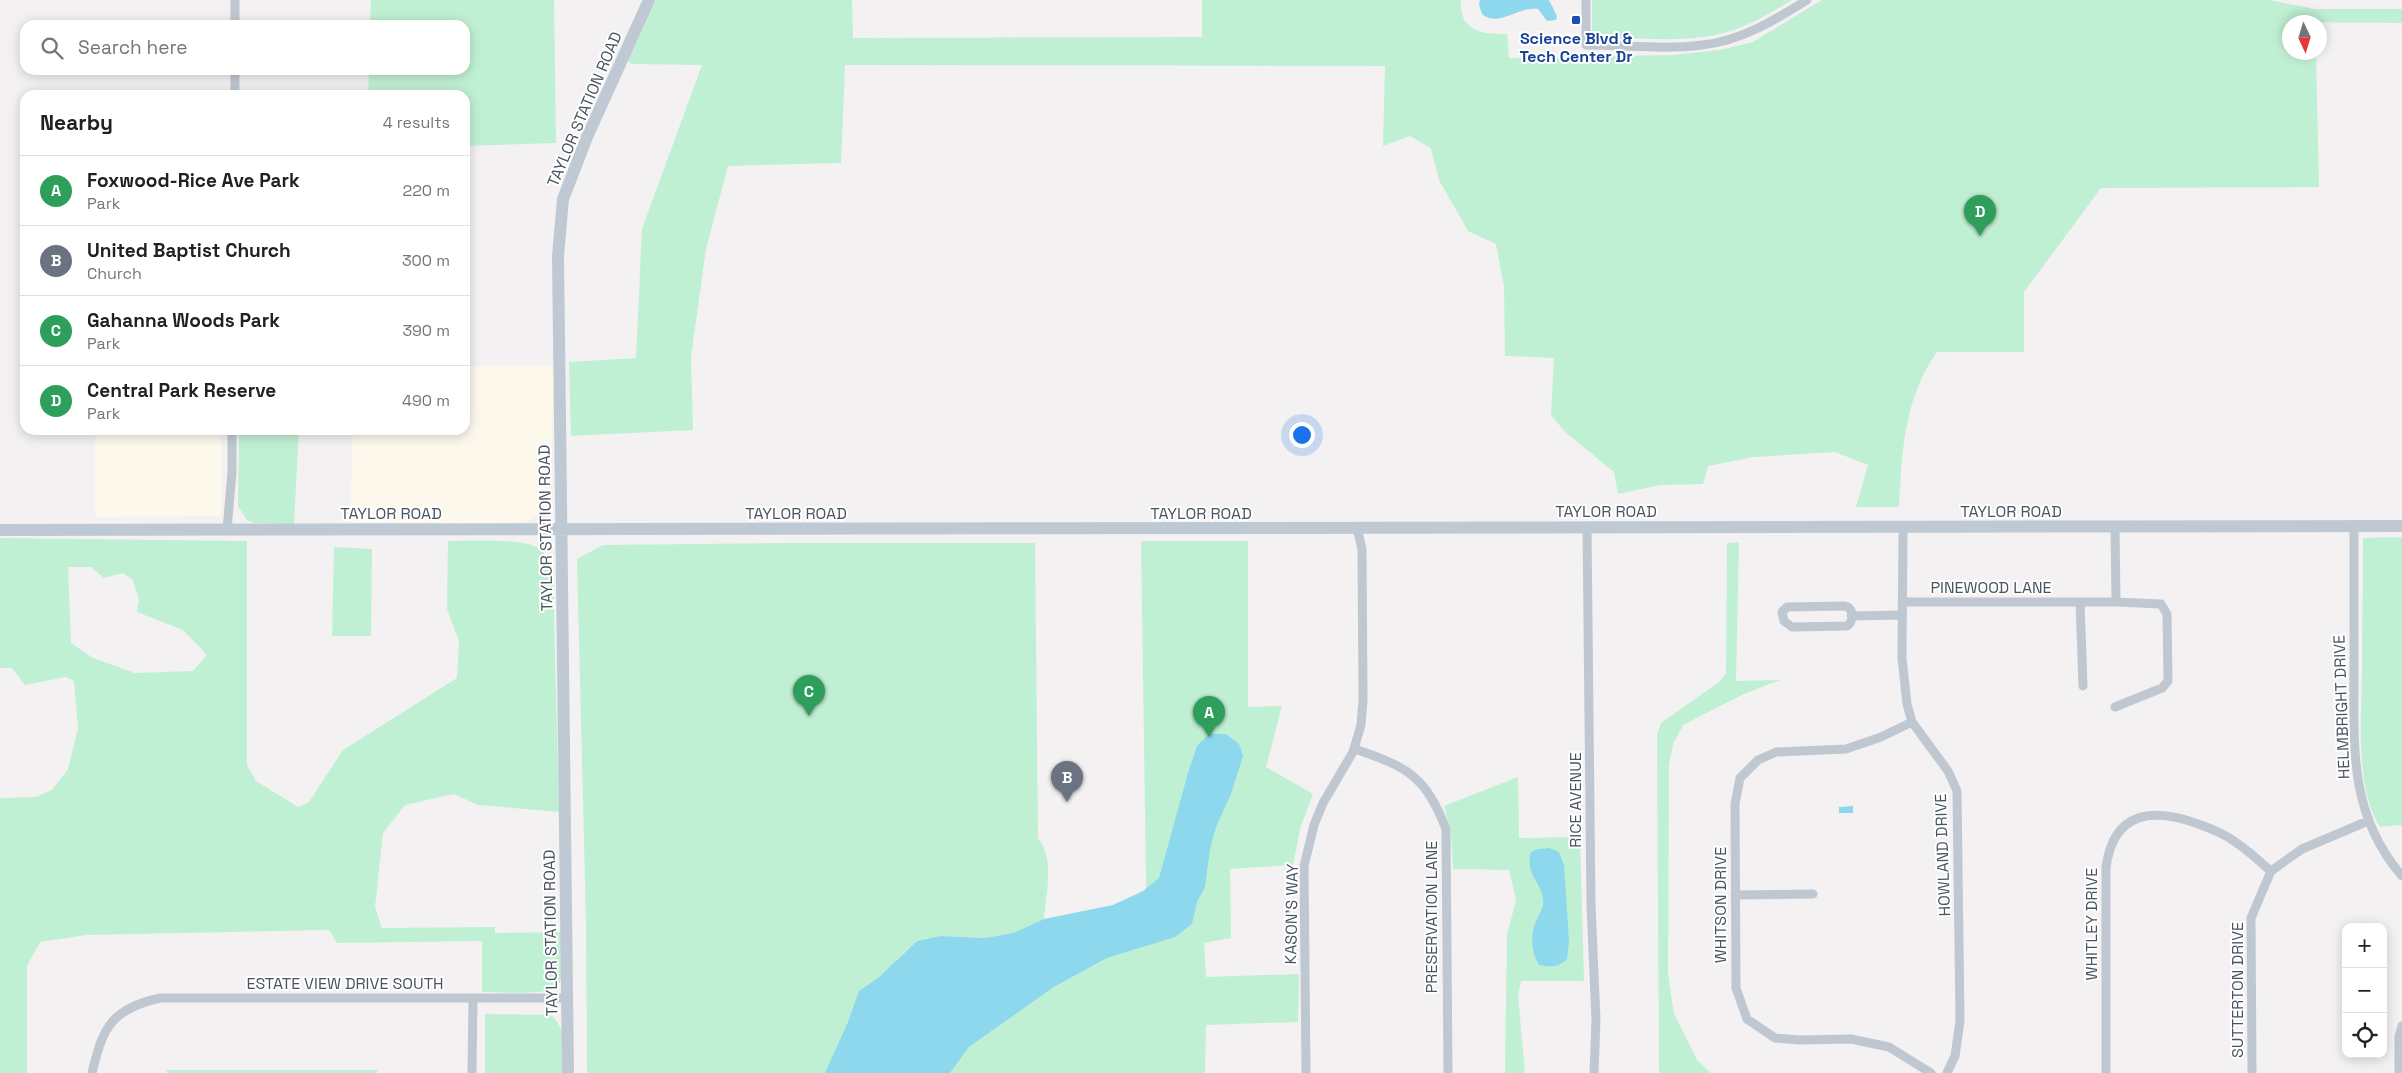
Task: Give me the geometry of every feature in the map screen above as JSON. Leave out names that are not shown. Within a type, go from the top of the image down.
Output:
[{"type":"main road","name":"TAYLOR STATION ROAD","points":[[568,1073],[558,256],[563,199],[587,137],[649,0]]},
{"type":"main road","name":"TAYLOR ROAD","points":[[0,530],[2402,526]]},
{"type":"street","points":[[235,20],[236,0]]},
{"type":"street","points":[[1586,0],[1586,45],[1702,45],[1744,34],[1808,0]]},
{"type":"street","points":[[235,75],[235,90]]},
{"type":"street","points":[[227,530],[232,472],[232,435]]},
{"type":"street","points":[[2115,526],[2116,602]]},
{"type":"street","name":"HELMBRIGHT DRIVE","points":[[2354,526],[2354,750],[2356,777],[2374,836],[2402,876]]},
{"type":"street","name":"RICE AVENUE","points":[[1587,527],[1591,905],[1596,1020],[1594,1073]]},
{"type":"street","name":"KASON'S WAY","points":[[1306,1073],[1304,866],[1314,825],[1323,803],[1355,749],[1363,700],[1362,549],[1357,528]]},
{"type":"street","name":"HOWLAND DRIVE","points":[[1903,528],[1902,615],[1906,695],[1912,722],[1948,771],[1957,791],[1960,1021],[1955,1056],[1947,1073]]},
{"type":"street","name":"PINEWOOD LANE","points":[[1902,602],[2155,602],[2165,608],[2168,682],[2162,688],[2115,706]]},
{"type":"street","points":[[2080,602],[2083,686]]},
{"type":"street","points":[[1845,606],[1851,609],[1851,616],[1850,624],[1847,626],[1792,627],[1784,621],[1782,612],[1787,607],[1845,606]]},
{"type":"street","points":[[1851,616],[1902,615]]},
{"type":"street","name":"WHITSON DRIVE","points":[[1912,722],[1881,737],[1846,749],[1776,752],[1758,760],[1740,778],[1735,804],[1736,988],[1747,1019],[1775,1038],[1800,1040],[1851,1039],[1889,1047],[1931,1073]]},
{"type":"street","name":"PRESERVATION LANE","points":[[1355,749],[1393,763],[1411,773],[1436,803],[1446,829],[1448,1073]]},
{"type":"street","name":"WHITLEY DRIVE","points":[[2106,1073],[2106,867],[2109,849],[2118,832],[2136,818],[2159,814],[2190,821],[2218,832],[2238,843],[2271,871]]},
{"type":"street","points":[[2271,871],[2302,849],[2368,821]]},
{"type":"street","name":"SUTTERTON DRIVE","points":[[2252,1073],[2251,918],[2271,871]]},
{"type":"street","points":[[1735,894],[1813,894]]},
{"type":"street","name":"ESTATE VIEW DRIVE SOUTH","points":[[92,1073],[100,1040],[111,1022],[125,1011],[142,1002],[160,998],[567,998]]},
{"type":"street","points":[[472,1073],[473,998]]},
{"type":"street","points":[[2399,1073],[2399,1036],[2402,1026]]},
{"type":"shaded area","points":[[470,366],[554,366],[550,496],[543,512],[527,521],[507,524],[350,523],[353,435],[470,435]]},
{"type":"shaded area","points":[[95,435],[221,435],[221,516],[95,517]]},
{"type":"green space","points":[[371,0],[554,0],[556,143],[470,146],[470,90],[368,90],[369,75],[470,75],[470,20],[370,20]]},
{"type":"green space","points":[[656,0],[852,0],[853,38],[1202,37],[1202,0],[1461,0],[1461,11],[1468,25],[1481,32],[1507,34],[1509,58],[1673,55],[1720,50],[1753,42],[1822,0],[2268,0],[2315,9],[2402,9],[2402,23],[2327,22],[2327,15],[2282,15],[2282,60],[2316,60],[2319,187],[2101,188],[2024,292],[2024,352],[1937,352],[1926,370],[1911,407],[1904,446],[1899,507],[1856,507],[1868,465],[1835,452],[1754,457],[1708,466],[1703,484],[1660,485],[1618,494],[1614,472],[1565,432],[1551,415],[1554,358],[1505,356],[1504,287],[1496,244],[1468,231],[1439,180],[1431,148],[1410,136],[1383,146],[1385,66],[845,65],[841,163],[728,166],[706,249],[691,357],[693,430],[571,436],[569,362],[636,358],[642,229],[702,65],[631,64],[628,61]]},
{"type":"green space","points":[[1592,0],[1792,0],[1753,22],[1727,32],[1696,38],[1664,39],[1601,38],[1592,31]]},
{"type":"green space","points":[[239,435],[299,435],[294,524],[255,523],[247,520],[238,506]]},
{"type":"green space","points":[[2402,537],[2402,825],[2380,827],[2366,791],[2361,750],[2363,538]]},
{"type":"green space","points":[[0,538],[247,541],[247,765],[256,781],[298,807],[309,802],[343,750],[457,678],[459,641],[447,609],[448,541],[507,541],[536,547],[542,551],[553,568],[559,812],[478,805],[454,794],[405,805],[383,833],[375,907],[382,928],[495,927],[495,933],[561,932],[563,966],[559,984],[546,991],[482,992],[482,941],[337,943],[329,930],[86,935],[40,942],[27,966],[27,1073],[0,1073],[0,798],[36,797],[52,790],[68,769],[78,728],[74,681],[66,677],[25,685],[12,668],[0,668]],"holes":[[[68,567],[91,567],[104,578],[123,573],[133,580],[139,600],[137,612],[183,630],[207,655],[193,671],[135,673],[93,658],[71,643]]]},
{"type":"green space","points":[[1141,541],[1248,541],[1248,707],[1282,706],[1266,767],[1313,794],[1300,829],[1293,865],[1230,869],[1231,938],[1204,943],[1206,977],[1299,974],[1298,1022],[1206,1025],[1205,1073],[950,1073],[969,1047],[1054,987],[1107,958],[1147,945]]},
{"type":"green space","points":[[1739,542],[1736,681],[1780,680],[1744,694],[1683,725],[1673,744],[1669,765],[1668,973],[1674,1014],[1697,1060],[1711,1073],[1659,1073],[1657,735],[1661,723],[1719,682],[1726,674],[1727,543]]},
{"type":"green space","points":[[1035,543],[1038,838],[1043,847],[1048,866],[1044,919],[1013,933],[985,938],[940,936],[917,941],[896,960],[898,1073],[587,1073],[586,923],[577,559],[603,545]]},
{"type":"green space","points":[[334,547],[372,549],[371,636],[332,636]]},
{"type":"green space","points":[[1518,777],[1519,838],[1580,837],[1584,981],[1521,981],[1518,995],[1525,1073],[1505,1073],[1507,935],[1516,900],[1509,870],[1453,869],[1451,833],[1444,806]]},
{"type":"green space","points":[[485,1014],[550,1015],[556,1020],[562,1033],[562,1073],[485,1073]]},
{"type":"green space","points":[[167,1070],[377,1070],[377,1073],[167,1073]]},
{"type":"water","points":[[1480,0],[1549,0],[1557,16],[1556,20],[1547,21],[1538,9],[1530,9],[1502,18],[1488,18],[1482,14],[1479,5]]},
{"type":"water","points":[[1209,734],[1226,734],[1239,744],[1243,756],[1231,794],[1216,827],[1210,849],[1205,887],[1197,902],[1192,924],[1175,937],[1107,958],[1054,987],[969,1047],[950,1073],[825,1073],[848,1022],[859,991],[878,978],[917,941],[940,936],[985,938],[1013,933],[1044,919],[1113,905],[1143,891],[1159,878],[1197,746]]},
{"type":"water","points":[[1853,806],[1853,813],[1839,813],[1839,807]]},
{"type":"water","points":[[1549,848],[1559,852],[1564,865],[1569,941],[1567,959],[1561,964],[1551,966],[1539,965],[1534,953],[1532,935],[1543,902],[1542,893],[1530,867],[1531,852]]},
{"type":"place","name":"Science Blvd & Tech Center Dr","points":[[1576,20]]},
{"type":"place","name":"Central Park Reserve","points":[[1980,236]]},
{"type":"place","name":"Gahanna Woods Park","points":[[809,716]]},
{"type":"place","name":"Foxwood-Rice Ave Park","points":[[1209,737]]},
{"type":"place","name":"United Baptist Church","points":[[1067,802]]}]
